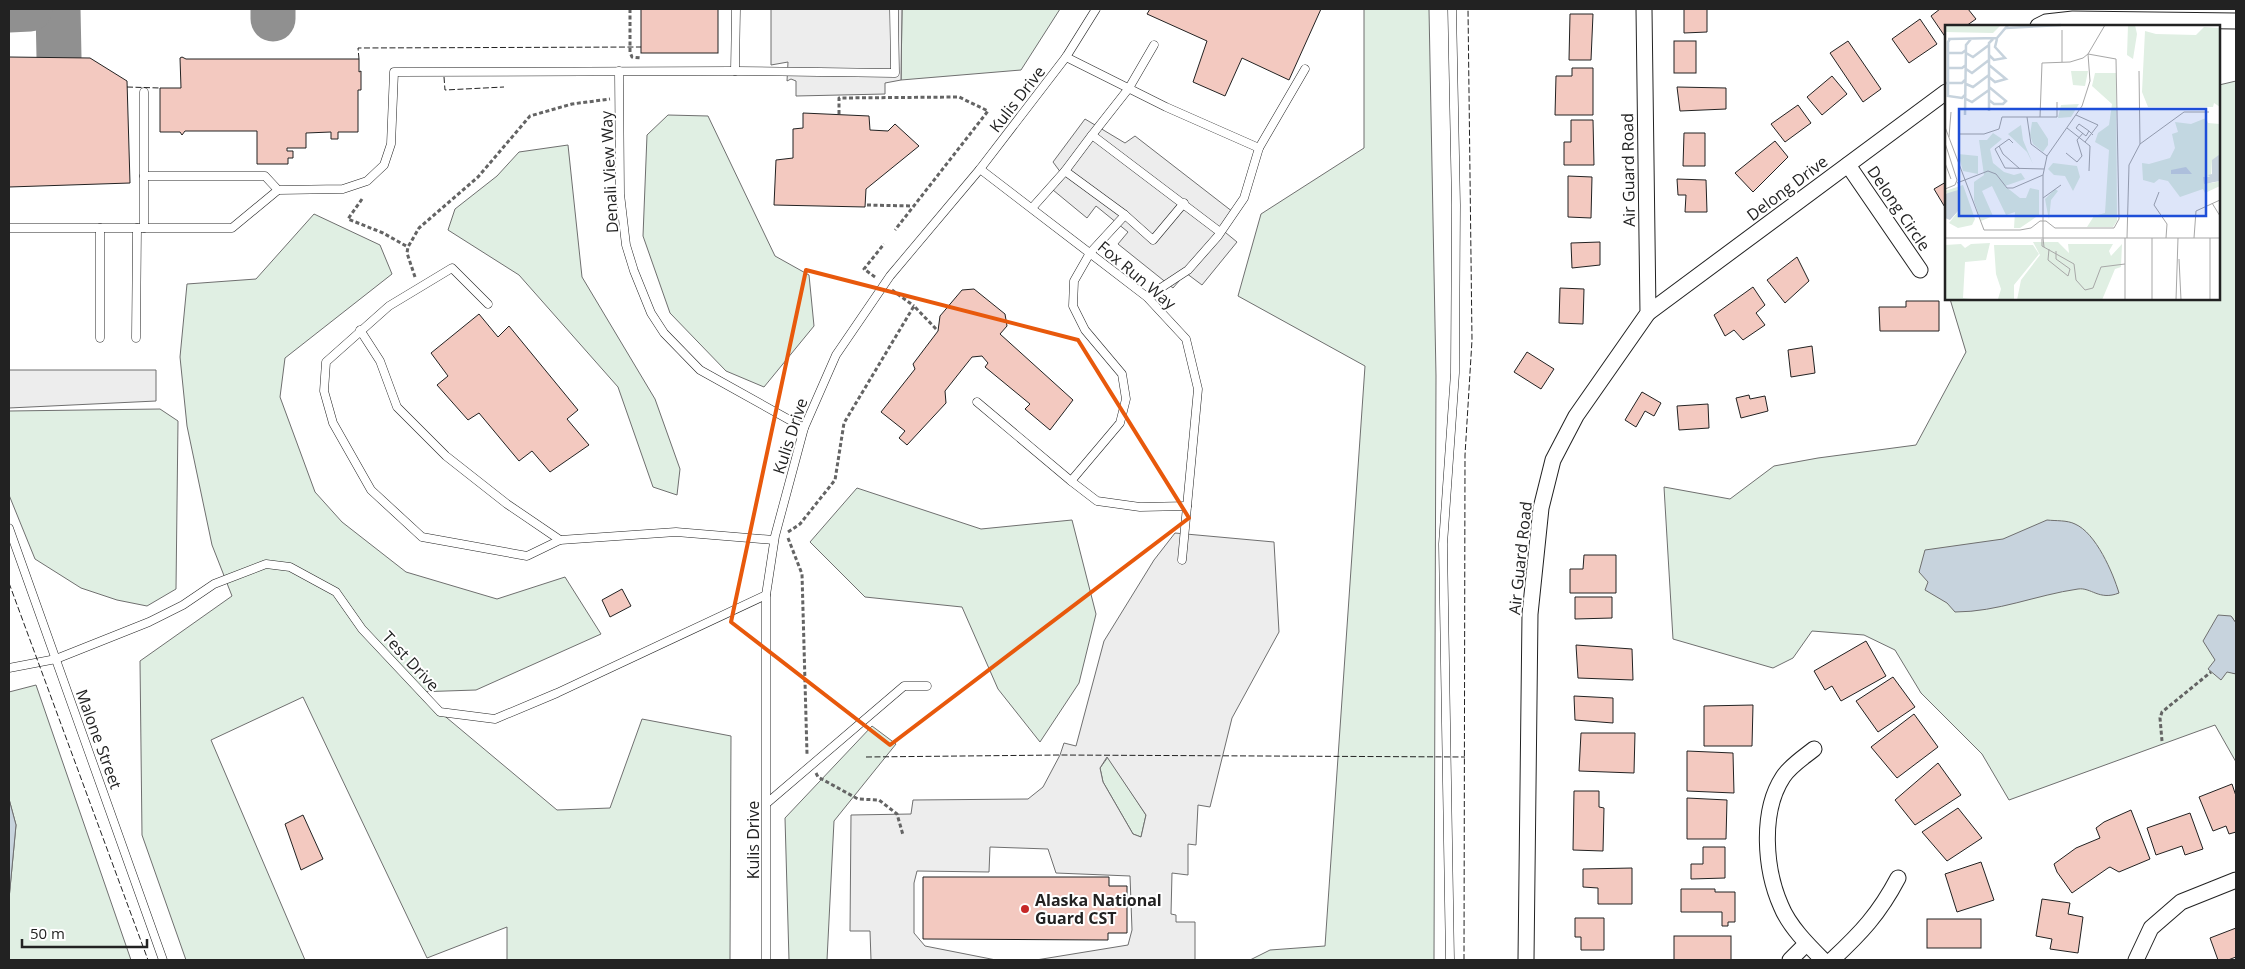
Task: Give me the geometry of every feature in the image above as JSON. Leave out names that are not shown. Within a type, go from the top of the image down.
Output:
[{"type":"street","name":"Air Guard Road","points":[[1526,960],[1530,614],[1541,508],[1554,460],[1576,416],[1648,313],[1644,9]]},
{"type":"street","points":[[2040,25],[2046,22],[2073,19],[2236,21]]},
{"type":"street","name":"Delong Drive","points":[[1648,313],[1945,93]]},
{"type":"street","name":"Delong Circle","points":[[1848,165],[1920,270]]},
{"type":"street","points":[[1814,749],[1783,776],[1770,813],[1767,835],[1770,874],[1781,908],[1806,944],[1823,960]]},
{"type":"street","points":[[1832,960],[1860,933],[1883,905],[1898,878]]},
{"type":"street","points":[[2136,960],[2151,928],[2181,902],[2236,880]]},
{"type":"street","points":[[1790,960],[1806,944]]},
{"type":"lane","points":[[735,71],[736,9]]},
{"type":"lane","points":[[9,228],[232,228],[278,190],[343,189],[367,181],[384,165],[391,144],[394,72],[735,71],[895,73],[894,9]]},
{"type":"lane","name":"Kulis Drive","points":[[766,960],[766,595],[774,540],[804,428],[836,355],[890,276],[980,169],[1066,57],[1096,9]]},
{"type":"lane","points":[[1450,960],[1444,544],[1455,372],[1456,206],[1452,9]]},
{"type":"lane","points":[[1032,208],[1065,171],[1129,88],[1154,45]]},
{"type":"lane","points":[[1066,57],[1259,148]]},
{"type":"lane","points":[[1147,297],[1188,270],[1220,232],[1244,198],[1259,148],[1305,69]]},
{"type":"lane","name":"Denali View Way","points":[[619,71],[620,194],[626,246],[651,313],[664,333],[700,370],[804,428]]},
{"type":"lane","points":[[136,338],[144,176],[144,92]]},
{"type":"lane","points":[[1092,135],[1220,232]]},
{"type":"lane","name":"Fox Run Way","points":[[980,169],[1147,297],[1186,339],[1198,389],[1182,560]]},
{"type":"lane","points":[[1065,171],[1125,215],[1153,240],[1184,203]]},
{"type":"lane","points":[[144,176],[265,176],[278,190]]},
{"type":"lane","points":[[1071,481],[1120,423],[1126,399],[1122,374],[1085,330],[1074,306],[1074,281],[1090,253],[1125,215]]},
{"type":"lane","points":[[100,228],[100,338]]},
{"type":"lane","points":[[488,304],[452,268],[390,306],[360,330],[326,362],[324,392],[334,423],[371,490],[422,537],[527,556],[560,540],[676,532],[774,540]]},
{"type":"lane","points":[[360,330],[380,361],[397,407],[446,456],[507,504],[560,540]]},
{"type":"lane","points":[[977,402],[1097,501],[1140,507],[1188,506]]},
{"type":"lane","name":"Malone Street","points":[[9,528],[163,960]]},
{"type":"lane","name":"Test Drive","points":[[9,668],[56,659],[150,622],[183,605],[214,584],[266,564],[290,567],[336,592],[362,629],[440,712],[495,719],[557,693],[766,595]]},
{"type":"lane","points":[[767,803],[904,686],[927,686]]},
{"type":"path","points":[[630,9],[630,52],[632,57],[650,59]]},
{"type":"path","points":[[839,114],[839,98],[886,96],[959,97],[988,112],[895,230]]},
{"type":"path","points":[[416,280],[407,253],[408,247],[419,228],[478,177],[530,116],[572,104],[619,97]]},
{"type":"path","points":[[362,198],[348,219],[383,233],[408,247]]},
{"type":"path","points":[[867,205],[913,206]]},
{"type":"path","points":[[875,277],[864,269],[884,244]]},
{"type":"path","points":[[891,290],[914,306],[938,331]]},
{"type":"path","points":[[903,835],[897,814],[879,800],[858,799],[818,776],[806,753],[802,574],[786,533],[800,524],[835,480],[844,423],[914,306]]},
{"type":"path","points":[[2162,742],[2160,718],[2162,712],[2211,672]]},
{"type":"highlighted area","points":[[806,270],[1078,340],[1189,518],[890,745],[731,622]]},
{"type":"green space","points":[[902,9],[1060,9],[1021,70],[901,80]]},
{"type":"green space","points":[[1364,9],[1429,9],[1436,376],[1434,960],[1250,960],[1270,950],[1325,946],[1365,366],[1238,296],[1261,214],[1364,148]]},
{"type":"green space","points":[[2236,81],[2236,623],[2231,616],[2214,658],[2227,671],[2236,674],[2236,762],[2215,725],[2009,800],[1982,754],[1921,693],[1895,650],[1864,635],[1812,631],[1793,658],[1773,668],[1673,639],[1664,487],[1730,499],[1774,466],[1916,445],[1966,352],[1950,300],[2220,300],[2220,85]]},
{"type":"green space","points":[[668,115],[708,116],[775,256],[809,275],[814,326],[764,387],[726,371],[670,313],[643,236],[647,135]]},
{"type":"green space","points":[[568,145],[582,277],[655,399],[680,469],[677,495],[653,487],[618,387],[519,275],[448,230],[455,209],[497,176],[519,152]]},
{"type":"green space","points":[[314,214],[380,245],[392,274],[285,358],[280,397],[315,492],[342,522],[406,572],[497,599],[565,577],[601,634],[476,690],[416,692],[557,810],[610,808],[642,719],[731,736],[730,960],[507,960],[507,927],[427,958],[303,697],[211,740],[305,960],[186,960],[142,835],[140,661],[232,596],[212,545],[187,426],[180,357],[187,284],[256,279]]},
{"type":"green space","points":[[160,409],[178,421],[176,589],[147,606],[117,600],[81,588],[35,559],[9,495],[9,411]]},
{"type":"green space","points":[[857,488],[981,529],[1072,520],[1096,614],[1079,683],[1040,742],[998,689],[962,607],[865,597],[810,542]]},
{"type":"green space","points":[[36,685],[131,960],[9,960],[9,899],[16,825],[9,799],[9,692]]},
{"type":"green space","points":[[872,726],[896,744],[834,821],[827,960],[789,960],[785,818]]},
{"type":"green space","points":[[1108,757],[1146,815],[1141,837],[1133,834],[1103,782],[1100,768]]},
{"type":"shaded area","points":[[771,9],[902,9],[901,80],[885,83],[885,94],[796,96],[796,81],[791,79],[787,81],[788,62],[771,65]]},
{"type":"shaded area","points":[[1085,119],[1125,143],[1135,136],[1233,212],[1220,228],[1237,242],[1202,285],[1186,273],[1173,288],[1118,244],[1128,232],[1096,206],[1087,218],[1053,190],[1064,177],[1053,162]]},
{"type":"shaded area","points":[[9,370],[156,370],[156,401],[9,408]]},
{"type":"shaded area","points":[[2047,520],[2065,521],[2075,524],[2090,536],[2103,554],[2119,593],[2101,595],[2078,589],[1986,609],[1955,612],[1947,603],[1925,590],[1928,582],[1919,572],[1925,550],[2003,539]]},
{"type":"shaded area","points":[[1175,533],[1274,542],[1279,632],[1232,718],[1210,807],[1198,805],[1196,845],[1188,844],[1188,875],[1172,873],[1171,914],[1176,915],[1176,922],[1195,922],[1195,960],[1036,960],[1128,945],[1132,930],[1130,876],[1056,873],[1048,849],[990,847],[989,872],[917,871],[914,883],[914,933],[925,946],[996,960],[871,960],[870,931],[850,931],[851,815],[911,814],[913,800],[1028,799],[1043,787],[1060,755],[1064,743],[1076,746],[1104,641],[1154,560]],"holes":[[[1107,757],[1146,815],[1141,837],[1133,834],[1103,782],[1100,768]]]},
{"type":"shaded area","points":[[2218,615],[2231,616],[2236,623],[2236,674],[2227,672],[2221,680],[2208,669],[2215,660],[2203,641]]},
{"type":"shaded area","points":[[9,799],[16,825],[9,899]]},
{"type":"building","points":[[641,9],[718,9],[718,53],[641,53]]},
{"type":"building","points":[[1150,9],[1321,9],[1289,80],[1242,58],[1225,96],[1193,82],[1207,41],[1147,14]]},
{"type":"building","points":[[1684,9],[1707,9],[1707,32],[1684,33]]},
{"type":"building","points":[[1940,9],[1968,9],[1976,19],[1967,25],[1945,25],[1945,37],[1931,16]]},
{"type":"building","points":[[1570,14],[1593,14],[1591,60],[1569,60]]},
{"type":"building","points":[[1920,19],[1937,44],[1909,63],[1892,39]]},
{"type":"building","points":[[1674,41],[1696,41],[1696,73],[1674,73]]},
{"type":"building","points":[[1848,41],[1881,89],[1863,102],[1830,53]]},
{"type":"building","points":[[9,57],[90,58],[127,81],[130,183],[9,187]]},
{"type":"building","points":[[180,58],[186,59],[359,59],[361,90],[358,90],[358,132],[338,132],[338,139],[331,139],[331,132],[306,133],[306,148],[287,148],[287,151],[293,151],[293,158],[288,158],[288,164],[257,164],[257,131],[185,131],[182,135],[180,132],[160,132],[160,88],[181,88]]},
{"type":"building","points":[[1572,68],[1593,68],[1593,115],[1555,115],[1556,76],[1572,76]]},
{"type":"building","points":[[1832,76],[1847,94],[1822,115],[1807,97]]},
{"type":"building","points":[[1677,87],[1726,88],[1726,109],[1680,111]]},
{"type":"building","points":[[1798,105],[1811,123],[1785,142],[1771,124]]},
{"type":"building","points":[[803,113],[869,116],[870,130],[888,131],[895,124],[919,146],[866,189],[865,207],[774,205],[776,160],[793,158],[793,129],[803,128]]},
{"type":"building","points":[[1571,120],[1593,120],[1594,165],[1564,165],[1564,142],[1571,142]]},
{"type":"building","points":[[1684,133],[1705,133],[1705,166],[1683,166]]},
{"type":"building","points":[[1775,141],[1788,157],[1753,192],[1735,173]]},
{"type":"building","points":[[1568,176],[1592,177],[1591,218],[1568,217]]},
{"type":"building","points":[[1677,179],[1706,180],[1707,212],[1685,212],[1686,195],[1678,195]]},
{"type":"building","points":[[1945,183],[1945,207],[1934,189]]},
{"type":"building","points":[[1600,242],[1600,265],[1572,268],[1571,243]]},
{"type":"building","points":[[1797,257],[1809,281],[1785,303],[1767,280]]},
{"type":"building","points":[[1753,287],[1765,305],[1756,313],[1765,325],[1743,340],[1734,330],[1725,336],[1714,315]]},
{"type":"building","points":[[1560,288],[1584,289],[1583,324],[1559,323]]},
{"type":"building","points":[[974,289],[1005,314],[1007,326],[1000,334],[1073,400],[1050,430],[1025,409],[1030,404],[985,367],[988,363],[982,356],[972,357],[945,391],[946,403],[907,445],[899,438],[905,431],[881,412],[915,369],[913,364],[938,331],[940,316],[962,290]]},
{"type":"building","points":[[1906,301],[1939,301],[1939,331],[1880,331],[1879,307],[1906,307]]},
{"type":"building","points":[[479,314],[498,337],[509,326],[578,410],[567,419],[589,445],[550,472],[532,451],[519,461],[479,413],[468,420],[437,385],[448,376],[431,353]]},
{"type":"building","points":[[1812,346],[1815,373],[1791,377],[1788,350]]},
{"type":"building","points":[[1527,352],[1554,369],[1541,389],[1514,372]]},
{"type":"building","points":[[1642,392],[1661,403],[1654,416],[1645,411],[1636,427],[1625,420]]},
{"type":"building","points":[[1749,395],[1750,399],[1765,396],[1768,411],[1741,418],[1736,398]]},
{"type":"building","points":[[1708,404],[1709,428],[1679,430],[1677,406]]},
{"type":"building","points":[[1584,555],[1616,555],[1616,593],[1570,593],[1570,569],[1583,569]]},
{"type":"building","points":[[622,589],[631,606],[610,617],[602,600]]},
{"type":"building","points":[[1575,597],[1612,597],[1612,618],[1575,619]]},
{"type":"building","points":[[1866,641],[1886,676],[1841,701],[1832,686],[1825,690],[1814,671]]},
{"type":"building","points":[[1576,645],[1632,649],[1633,680],[1578,678]]},
{"type":"building","points":[[1893,677],[1915,707],[1878,732],[1856,701]]},
{"type":"building","points":[[1574,696],[1613,698],[1613,723],[1575,720]]},
{"type":"building","points":[[1753,705],[1752,746],[1704,746],[1704,706]]},
{"type":"building","points":[[1914,714],[1938,747],[1897,778],[1871,747]]},
{"type":"building","points":[[1581,733],[1635,733],[1634,773],[1579,771]]},
{"type":"building","points":[[1687,751],[1733,753],[1734,793],[1687,791]]},
{"type":"building","points":[[1938,763],[1961,795],[1915,825],[1895,800]]},
{"type":"building","points":[[2232,784],[2236,796],[2236,832],[2229,834],[2226,826],[2213,831],[2199,797]]},
{"type":"building","points":[[1574,791],[1599,791],[1599,807],[1604,808],[1603,851],[1573,850]]},
{"type":"building","points":[[1687,798],[1727,800],[1726,839],[1687,839]]},
{"type":"building","points":[[1958,808],[1982,838],[1947,861],[1922,832]]},
{"type":"building","points":[[2131,810],[2150,859],[2119,872],[2110,867],[2072,893],[2057,872],[2054,864],[2076,848],[2100,838],[2096,828],[2104,822]]},
{"type":"building","points":[[2190,813],[2203,849],[2185,855],[2182,846],[2156,855],[2147,828]]},
{"type":"building","points":[[303,815],[323,859],[301,870],[285,824]]},
{"type":"building","points":[[1703,847],[1725,847],[1725,878],[1691,879],[1691,864],[1703,864]]},
{"type":"building","points":[[1981,862],[1994,900],[1957,912],[1945,874]]},
{"type":"building","points":[[1632,868],[1632,904],[1598,904],[1598,888],[1583,887],[1583,869]]},
{"type":"building","name":"Alaska National Guard CST","points":[[923,877],[1109,877],[1109,886],[1127,886],[1127,933],[1108,933],[1108,940],[923,939]]},
{"type":"building","points":[[1681,889],[1715,889],[1715,892],[1735,892],[1735,922],[1728,922],[1728,926],[1722,926],[1722,912],[1681,912]]},
{"type":"building","points":[[2042,899],[2070,903],[2068,914],[2083,917],[2078,953],[2050,949],[2052,939],[2036,936]]},
{"type":"building","points":[[1575,918],[1604,918],[1604,950],[1581,950],[1581,937],[1575,937]]},
{"type":"building","points":[[1927,919],[1981,919],[1981,948],[1927,948]]},
{"type":"building","points":[[2236,928],[2236,957],[2228,960],[2218,960],[2210,938]]},
{"type":"building","points":[[1674,936],[1731,936],[1731,960],[1674,960]]},
{"type":"taxiway","points":[[9,10],[30,9]]},
{"type":"taxiway","points":[[58,9],[59,57]]},
{"type":"taxiway","points":[[273,9],[273,19]]},
{"type":"fence","points":[[1464,960],[1465,455],[1472,340],[1468,9]]},
{"type":"fence","points":[[359,59],[358,48],[641,47]]},
{"type":"fence","points":[[444,77],[445,90],[504,87]]},
{"type":"fence","points":[[127,87],[160,88]]},
{"type":"fence","points":[[9,583],[148,960]]},
{"type":"fence","points":[[866,757],[1060,755],[1465,757]]},
{"type":"place","name":"Alaska National Guard CST","points":[[1025,909]]}]
